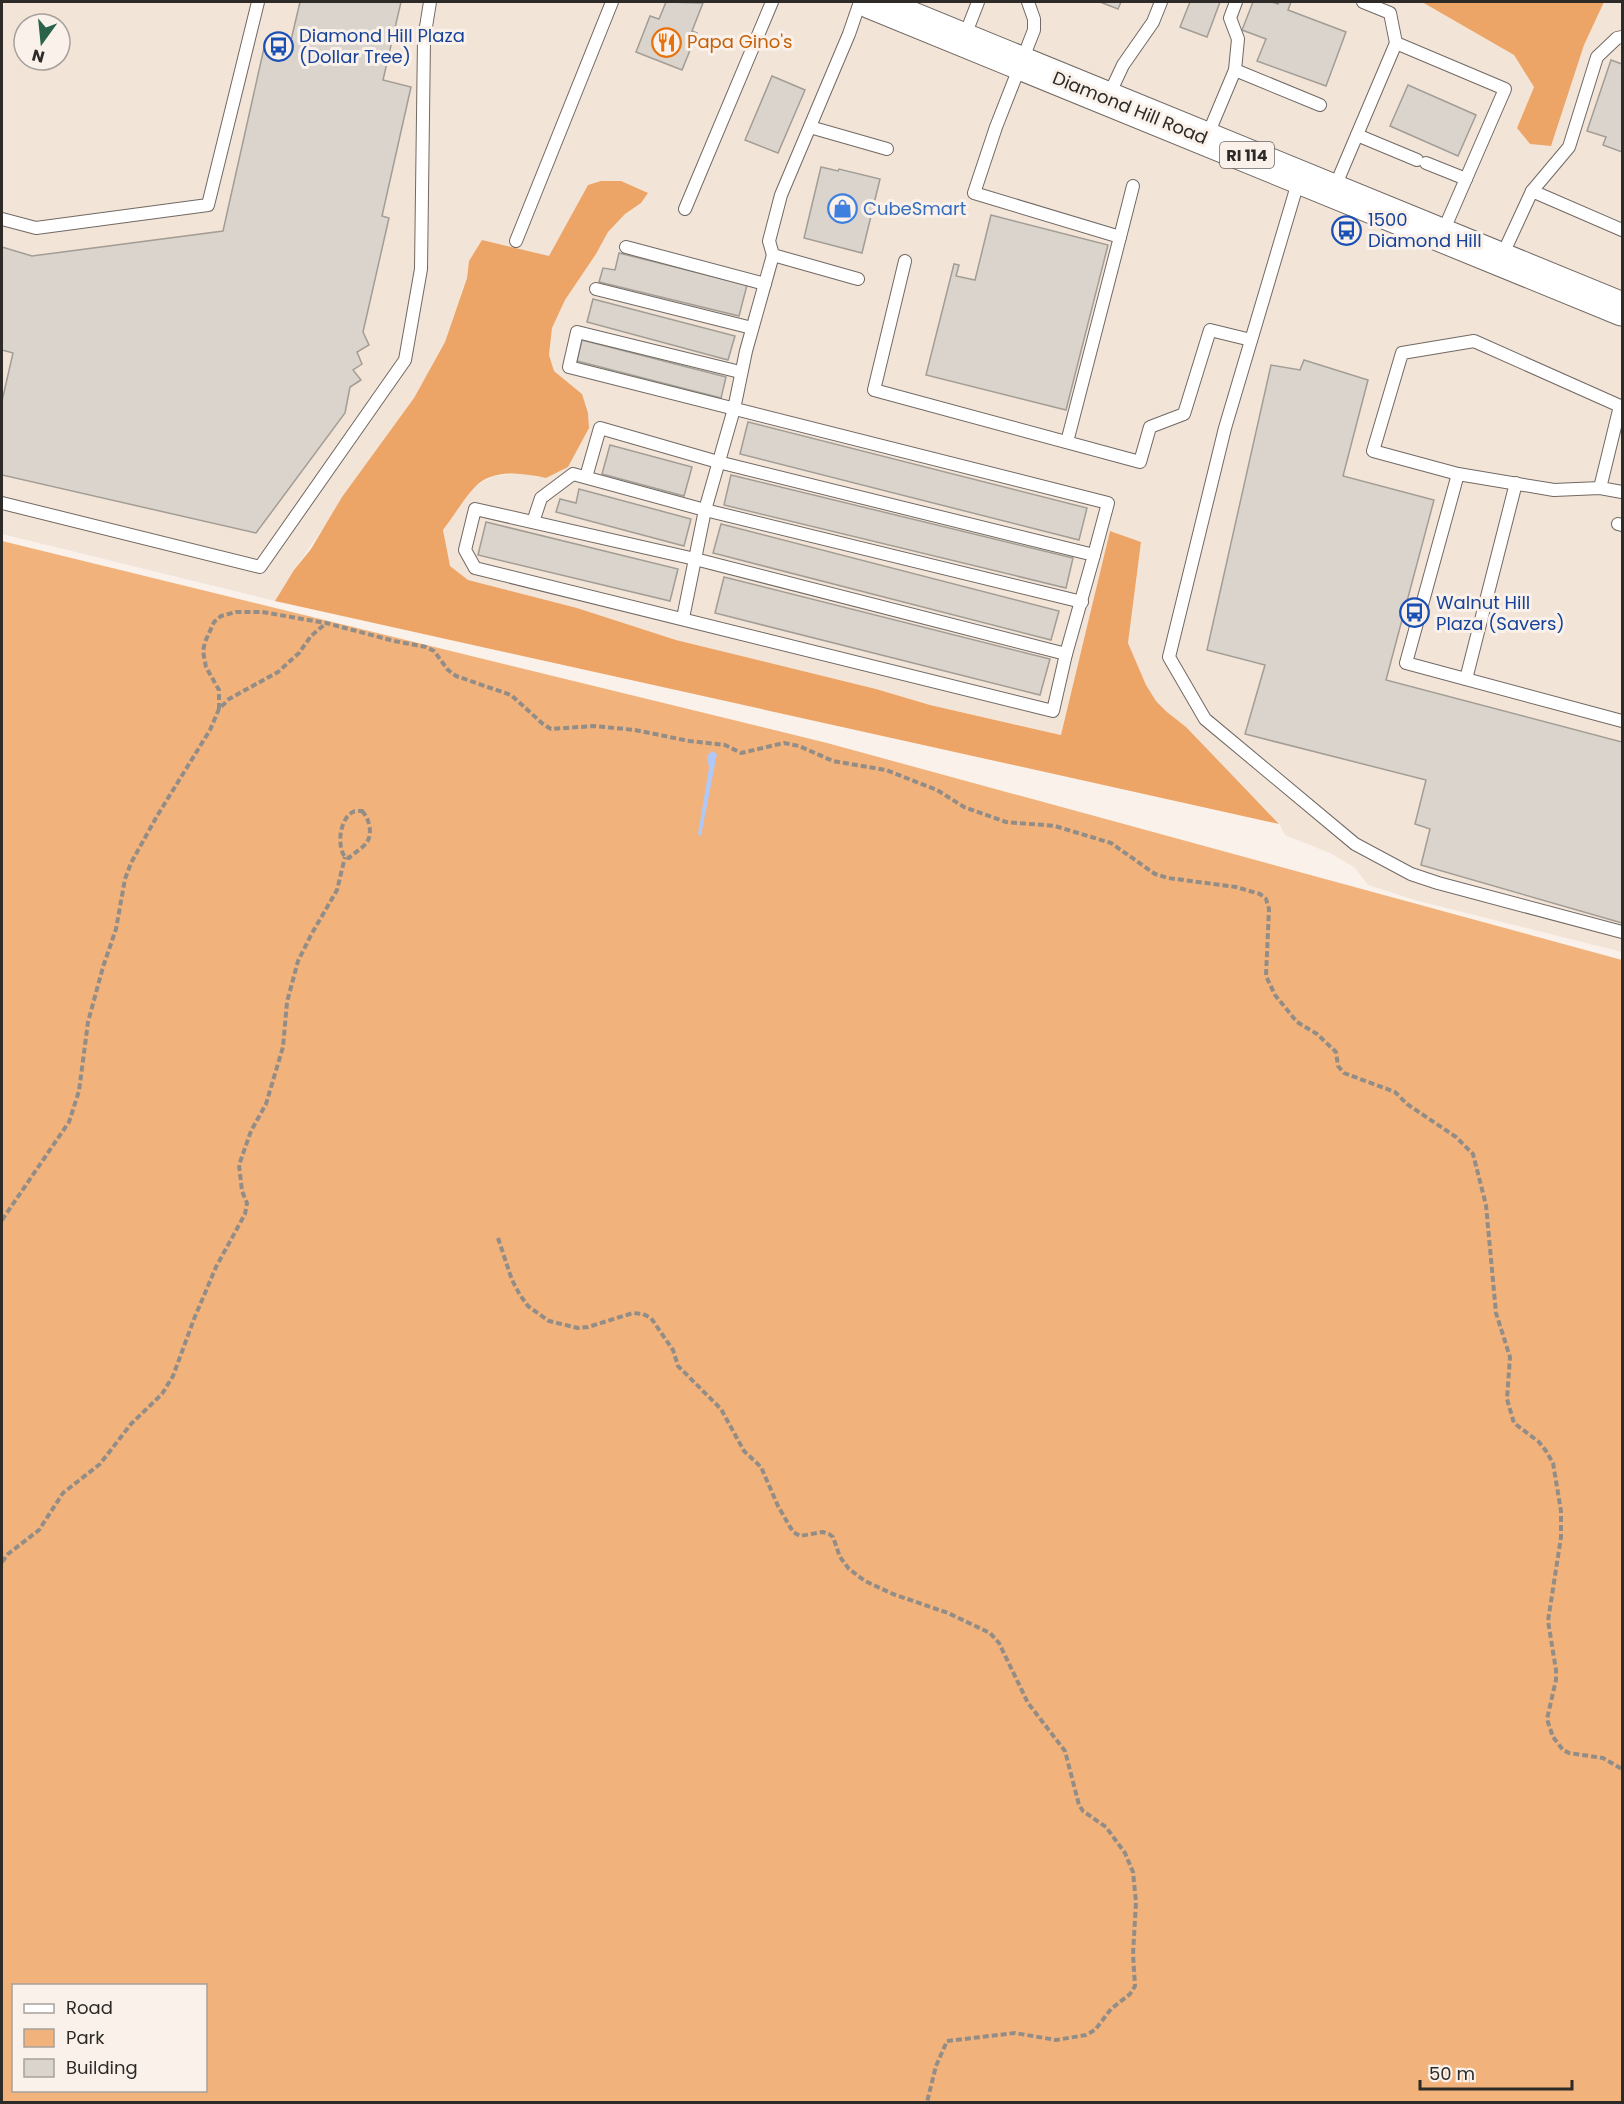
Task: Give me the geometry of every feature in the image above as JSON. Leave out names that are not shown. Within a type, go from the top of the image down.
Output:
[{"type":"main road","name":"Diamond Hill Road","points":[[871,2],[1623,309]]},
{"type":"lane","points":[[2,219],[36,228],[208,205],[258,2]]},
{"type":"lane","points":[[2,503],[260,567],[405,360],[421,269],[424,39],[430,2]]},
{"type":"lane","points":[[516,241],[612,2]]},
{"type":"lane","points":[[686,209],[772,2]]},
{"type":"lane","points":[[683,618],[705,510],[734,409],[740,372],[773,255],[769,241],[781,195],[849,34],[860,2]]},
{"type":"lane","points":[[963,39],[978,2]]},
{"type":"lane","points":[[1028,2],[1034,20],[1034,30],[996,127],[974,193],[1120,237]]},
{"type":"lane","points":[[1108,99],[1123,65],[1153,22],[1161,2]]},
{"type":"lane","points":[[1206,139],[1235,70],[1238,39],[1230,18],[1236,2]]},
{"type":"lane","points":[[1333,190],[1396,43],[1390,13],[1363,2]]},
{"type":"lane","points":[[1500,259],[1532,191],[1569,147],[1597,57],[1617,38],[1623,37]]},
{"type":"lane","points":[[1396,43],[1505,89],[1442,235]]},
{"type":"lane","points":[[1235,70],[1320,105]]},
{"type":"lane","points":[[810,127],[887,149]]},
{"type":"lane","points":[[1357,135],[1466,179]]},
{"type":"lane","points":[[1299,177],[1225,428],[1169,657],[1205,719],[1355,844],[1411,874],[1438,883],[1623,932]]},
{"type":"lane","points":[[1067,442],[1133,186]]},
{"type":"lane","points":[[1532,191],[1623,230]]},
{"type":"lane","points":[[626,247],[765,284]]},
{"type":"lane","points":[[773,255],[858,279]]},
{"type":"lane","points":[[905,261],[874,390],[1140,462],[1150,427],[1184,414],[1210,330],[1251,340]]},
{"type":"lane","points":[[596,289],[752,328]]},
{"type":"lane","points":[[740,372],[577,332],[569,367],[1108,503],[1066,654],[1053,711],[475,568],[465,550],[475,509],[695,559],[1066,654]]},
{"type":"lane","points":[[1600,488],[1620,406],[1474,341],[1402,353],[1373,451],[1458,474],[1554,490],[1600,488],[1623,492]]},
{"type":"lane","points":[[586,477],[600,428],[718,462],[1094,555]]},
{"type":"lane","points":[[533,522],[541,498],[573,474],[705,510],[1082,602]]},
{"type":"lane","points":[[1458,474],[1406,663],[1623,721]]},
{"type":"lane","points":[[1466,679],[1516,483]]},
{"type":"path","points":[[219,709],[219,690],[206,667],[205,642],[214,622],[221,616],[236,612],[262,612],[359,630],[393,641],[426,646],[434,651],[447,670],[456,676],[511,694],[551,729],[594,726],[625,729],[725,745],[741,753],[784,743],[799,746],[833,761],[886,770],[937,790],[964,807],[1006,822],[1055,826],[1110,843],[1155,874],[1168,878],[1236,887],[1260,894],[1266,899],[1269,909],[1266,976],[1275,995],[1297,1022],[1317,1034],[1336,1052],[1338,1066],[1344,1073],[1395,1092],[1407,1104],[1456,1137],[1473,1155],[1486,1205],[1496,1313],[1510,1357],[1507,1399],[1514,1423],[1539,1442],[1553,1463],[1561,1511],[1561,1537],[1548,1621],[1556,1680],[1546,1719],[1553,1737],[1563,1750],[1602,1758],[1623,1769]]},
{"type":"path","points":[[2,1220],[69,1122],[79,1091],[88,1022],[116,929],[125,879],[131,863],[204,740],[219,709],[228,699],[278,672],[299,653],[311,636],[326,624]]},
{"type":"path","points":[[2,1562],[8,1554],[39,1530],[63,1493],[100,1464],[131,1424],[162,1394],[173,1376],[216,1267],[245,1214],[247,1203],[242,1191],[239,1165],[251,1131],[266,1104],[283,1047],[287,1002],[298,961],[337,890],[345,857],[340,849],[342,827],[347,817],[353,812],[362,811],[369,821],[370,835],[367,843],[349,858],[345,857]]},
{"type":"path","points":[[498,1238],[512,1280],[520,1295],[528,1306],[549,1321],[588,1328],[633,1313],[651,1318],[673,1350],[678,1366],[721,1409],[744,1451],[761,1467],[778,1506],[793,1532],[800,1536],[824,1532],[829,1534],[833,1537],[840,1557],[849,1569],[865,1581],[893,1594],[948,1613],[990,1633],[999,1643],[1028,1703],[1065,1751],[1079,1805],[1083,1811],[1106,1827],[1125,1853],[1133,1872],[1136,1902],[1132,1954],[1135,1986],[1130,1994],[1112,2009],[1095,2030],[1086,2036],[1056,2040],[1015,2033],[946,2041],[936,2066],[927,2103]]},
{"type":"shaded area","points":[[2,2],[1422,2],[1514,55],[1534,87],[1517,128],[1584,45],[1604,2],[1622,2],[1622,952],[1418,901],[1368,885],[1354,867],[1330,853],[1285,835],[1279,823],[1156,701],[1146,685],[1128,643],[1141,542],[1110,531],[1062,735],[930,705],[876,689],[676,640],[577,608],[468,580],[449,566],[443,530],[475,486],[494,476],[523,473],[546,478],[568,467],[589,428],[575,388],[554,371],[549,355],[552,328],[565,300],[608,232],[625,214],[641,203],[588,185],[549,257],[469,261],[467,277],[445,342],[414,398],[294,570],[275,601],[2,534]]},
{"type":"shaded area","points":[[1422,2],[1604,2],[1584,45],[1551,146],[1530,144],[1517,128],[1534,87],[1514,55]]},
{"type":"shaded area","points":[[601,181],[621,181],[648,193],[641,203],[625,214],[608,232],[565,300],[552,328],[549,355],[554,371],[582,394],[588,413],[589,428],[568,467],[546,478],[518,474],[490,477],[474,488],[443,530],[450,566],[468,580],[577,608],[676,640],[876,689],[930,705],[1061,735],[1110,531],[1141,542],[1128,643],[1146,685],[1156,701],[1186,727],[1279,824],[275,601],[294,570],[311,549],[342,497],[414,398],[445,342],[467,278],[469,261],[482,240],[549,256],[588,185]]},
{"type":"green space","points":[[2,541],[827,743],[1622,960],[1622,2102],[2,2102]]},
{"type":"water","points":[[712,751],[717,754],[701,836],[698,834],[709,768],[707,756]]},
{"type":"building","points":[[300,2],[401,2],[383,80],[411,87],[382,216],[389,218],[363,332],[369,345],[357,352],[362,364],[353,370],[361,380],[350,387],[345,413],[256,533],[2,475],[2,401],[13,353],[2,350],[2,247],[32,256],[223,231],[264,48],[288,53]]},
{"type":"building","name":"Papa Gino's","points":[[666,2],[703,3],[692,31],[697,33],[682,70],[636,52],[650,16],[659,19]]},
{"type":"building","points":[[1100,2],[1121,2],[1118,9]]},
{"type":"building","points":[[1190,2],[1220,2],[1207,37],[1180,27]]},
{"type":"building","points":[[1253,2],[1278,4],[1279,2],[1291,2],[1288,10],[1346,32],[1326,86],[1257,61],[1266,39],[1242,30]]},
{"type":"building","points":[[1611,60],[1622,64],[1622,152],[1603,145],[1606,137],[1587,131]]},
{"type":"building","points":[[772,76],[805,90],[778,153],[745,140]]},
{"type":"building","points":[[1408,85],[1476,115],[1458,156],[1390,126]]},
{"type":"building","name":"CubeSmart","points":[[821,167],[880,179],[862,253],[804,238]]},
{"type":"building","points":[[991,215],[1108,245],[1066,410],[926,375],[954,264],[959,265],[956,276],[975,280]]},
{"type":"building","points":[[619,253],[747,285],[739,316],[599,282],[603,268],[615,270]]},
{"type":"building","points":[[593,299],[735,336],[728,360],[587,322]]},
{"type":"building","points":[[582,340],[726,377],[721,398],[577,361]]},
{"type":"building","points":[[1304,360],[1368,380],[1343,476],[1434,500],[1386,680],[1622,742],[1622,923],[1421,865],[1430,829],[1415,824],[1426,780],[1245,734],[1265,665],[1207,650],[1271,365],[1300,370]]},
{"type":"building","points":[[748,422],[1087,508],[1079,540],[740,454]]},
{"type":"building","points":[[610,445],[692,467],[684,496],[602,474]]},
{"type":"building","points":[[731,475],[1073,558],[1066,588],[724,505]]},
{"type":"building","points":[[579,489],[691,519],[684,546],[556,512],[560,499],[576,503]]},
{"type":"building","points":[[486,522],[678,569],[670,601],[478,555]]},
{"type":"building","points":[[721,524],[1059,611],[1051,640],[713,553]]},
{"type":"building","points":[[724,577],[1050,659],[1040,695],[715,613]]},
{"type":"place","name":"Papa Gino's","points":[[666,42]]},
{"type":"place","name":"Diamond Hill Plaza (Dollar Tree)","points":[[278,46]]},
{"type":"place","name":"CubeSmart","points":[[842,209]]},
{"type":"place","name":"1500 Diamond Hill","points":[[1347,230]]},
{"type":"place","name":"Walnut Hill Plaza (Savers)","points":[[1415,613]]}]
